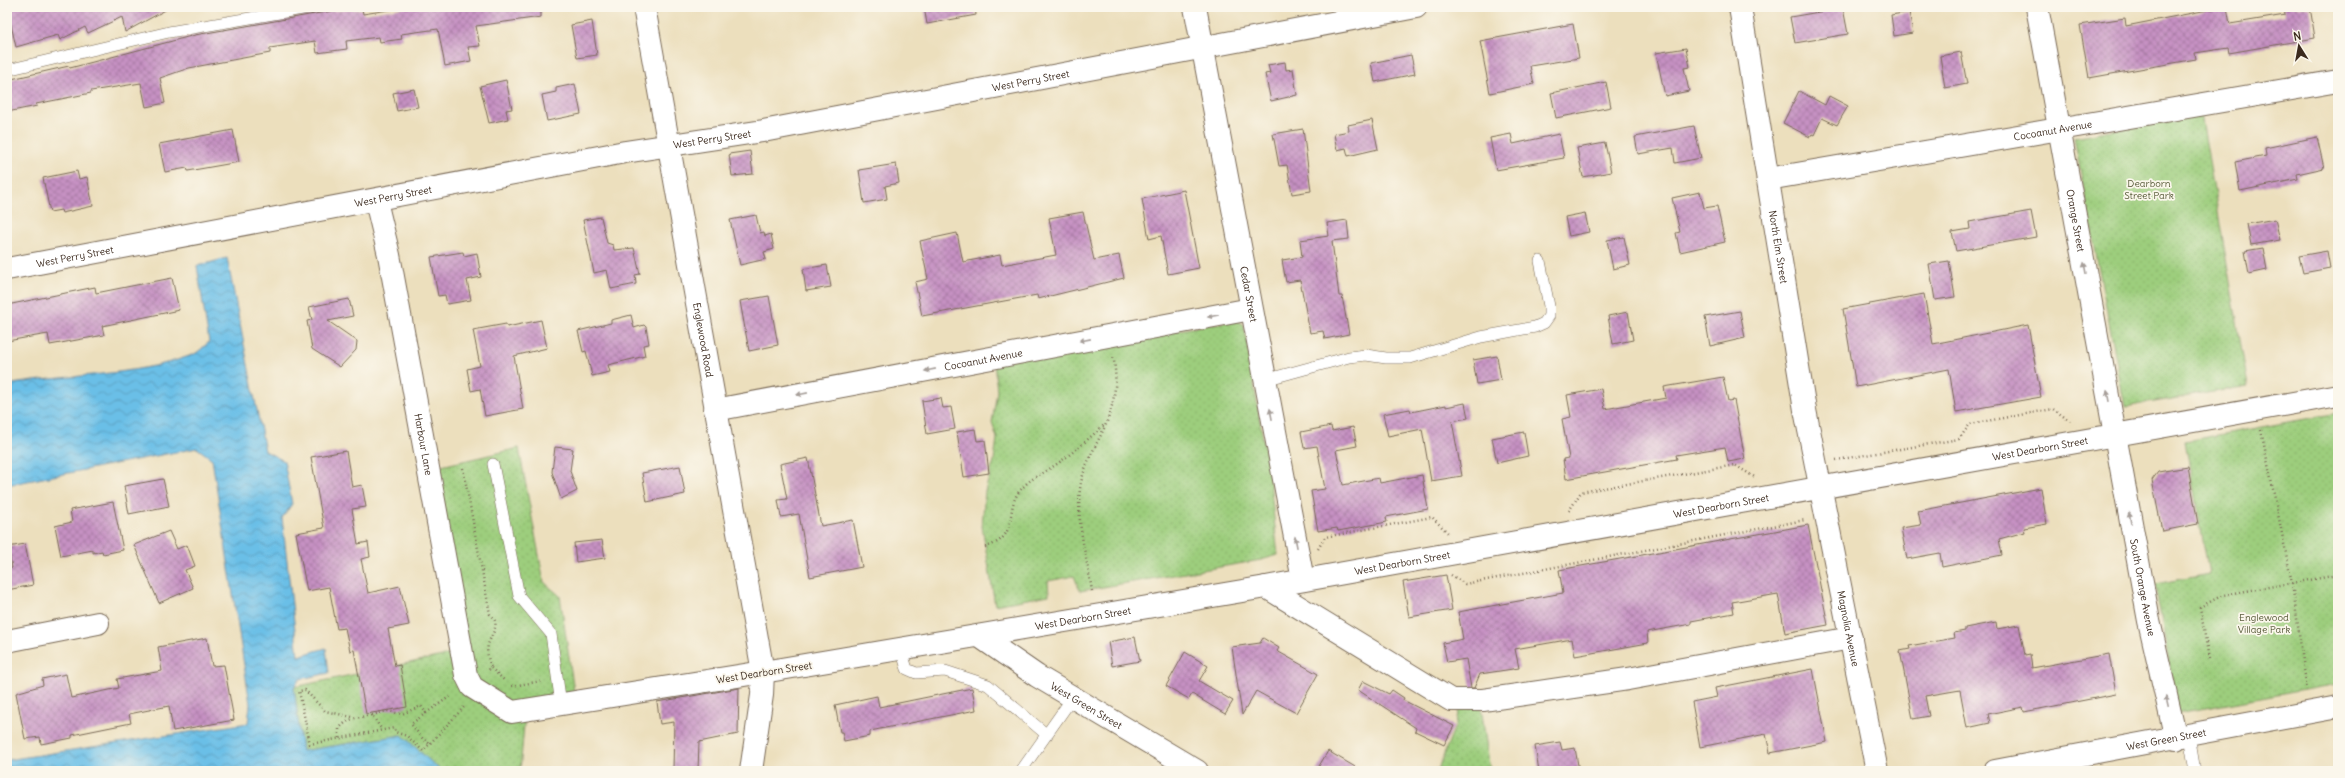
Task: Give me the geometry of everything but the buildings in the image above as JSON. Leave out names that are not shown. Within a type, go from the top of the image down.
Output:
[{"type":"street","name":"Englewood Road","points":[[644,7],[763,672],[762,695],[751,771]]},
{"type":"street","name":"Cedar Street","points":[[1195,7],[1301,570]]},
{"type":"street","name":"West Perry Street","points":[[7,269],[670,146],[763,131],[1203,46],[1416,7]]},
{"type":"street","name":"North Elm Street","points":[[1740,7],[1806,410],[1821,486]]},
{"type":"street","name":"Orange Street","points":[[2037,7],[2115,435]]},
{"type":"street","name":"Cocoanut Avenue","points":[[1768,179],[2338,81]]},
{"type":"street","name":"Harbour Lane","points":[[376,201],[389,255],[469,691]]},
{"type":"street","name":"Cocoanut Avenue","points":[[716,410],[1251,309]]},
{"type":"street","name":"West Dearborn Street","points":[[469,691],[512,712],[763,672],[1266,587],[1301,570],[1821,486],[2338,396]]},
{"type":"street","name":"South Orange Avenue","points":[[2115,435],[2149,621],[2182,738]]},
{"type":"street","name":"Magnolia Avenue","points":[[1821,486],[1877,771]]},
{"type":"street","points":[[1266,587],[1452,700],[1483,700],[1571,686],[1628,679],[1851,638]]},
{"type":"street","points":[[7,641],[98,624]]},
{"type":"street","name":"West Green Street","points":[[979,636],[1073,698],[1197,771]]},
{"type":"street","name":"West Green Street","points":[[1995,771],[2182,738],[2338,707]]},
{"type":"lane","points":[[7,70],[169,32],[314,7]]},
{"type":"lane","points":[[1265,380],[1349,357],[1366,355],[1386,358],[1410,358],[1481,337],[1535,327],[1544,323],[1549,316],[1549,306],[1540,261]]},
{"type":"lane","points":[[493,464],[519,596],[551,634],[561,704]]},
{"type":"lane","points":[[901,649],[907,669],[916,673],[945,671],[988,685],[1047,735]]},
{"type":"lane","points":[[1021,771],[1073,698]]},
{"type":"lane","points":[[2182,738],[2195,771]]},
{"type":"path","points":[[1092,591],[1080,521],[1080,489],[1086,464],[1106,423],[1116,380],[1114,357],[1108,336]]},
{"type":"path","points":[[1816,462],[1831,459],[1839,461],[1958,440],[1970,424],[2053,409],[2070,421],[2076,420]]},
{"type":"path","points":[[985,547],[994,544],[1002,538],[1011,522],[1016,497],[1027,481],[1050,469],[1106,423]]},
{"type":"path","points":[[2260,429],[2292,584],[2307,690]]},
{"type":"path","points":[[1563,512],[1570,510],[1581,492],[1735,465],[1757,479]]},
{"type":"path","points":[[462,468],[490,614],[496,620],[496,631],[488,650],[491,668],[510,686],[514,687],[557,678]]},
{"type":"path","points":[[1301,570],[1314,555],[1325,537],[1432,517],[1448,533],[1455,531]]},
{"type":"path","points":[[2209,659],[2200,607],[2223,595],[2292,584],[2338,574]]},
{"type":"path","points":[[469,691],[491,668]]},
{"type":"path","points":[[426,713],[421,706],[402,714],[387,712],[352,717],[326,711],[305,690],[299,691],[310,744],[394,728],[395,732],[407,736],[423,751],[470,700],[469,691]]},
{"type":"path","points":[[430,744],[423,739],[411,724],[460,690],[469,691]]},
{"type":"path","points":[[372,715],[382,730]]},
{"type":"path","points":[[339,738],[339,729],[352,717]]},
{"type":"green space","name":"Dearborn Street Park","points":[[2201,114],[2248,386],[2125,407],[2074,137]]},
{"type":"green space","points":[[1237,320],[1244,325],[1270,481],[1278,555],[1261,560],[1080,591],[1074,576],[1048,581],[1049,595],[995,605],[982,526],[985,491],[994,461],[997,438],[992,423],[997,391],[994,362]]},
{"type":"green space","name":"Englewood Village Park","points":[[2338,413],[2338,684],[2178,713],[2155,584],[2209,574],[2185,441]]},
{"type":"green space","points":[[519,448],[544,582],[560,596],[576,705],[525,714],[520,771],[441,771],[402,735],[302,751],[294,687],[452,654],[437,467]]},
{"type":"green space","points":[[1481,706],[1490,771],[1437,771],[1456,724],[1459,708]]},
{"type":"water","points":[[227,258],[265,451],[284,461],[292,504],[282,518],[298,656],[326,648],[329,673],[300,679],[294,687],[302,751],[402,735],[441,771],[7,771],[7,760],[248,723],[250,704],[212,459],[197,448],[7,485],[7,385],[30,381],[124,371],[170,362],[194,354],[209,342],[197,266]]}]
